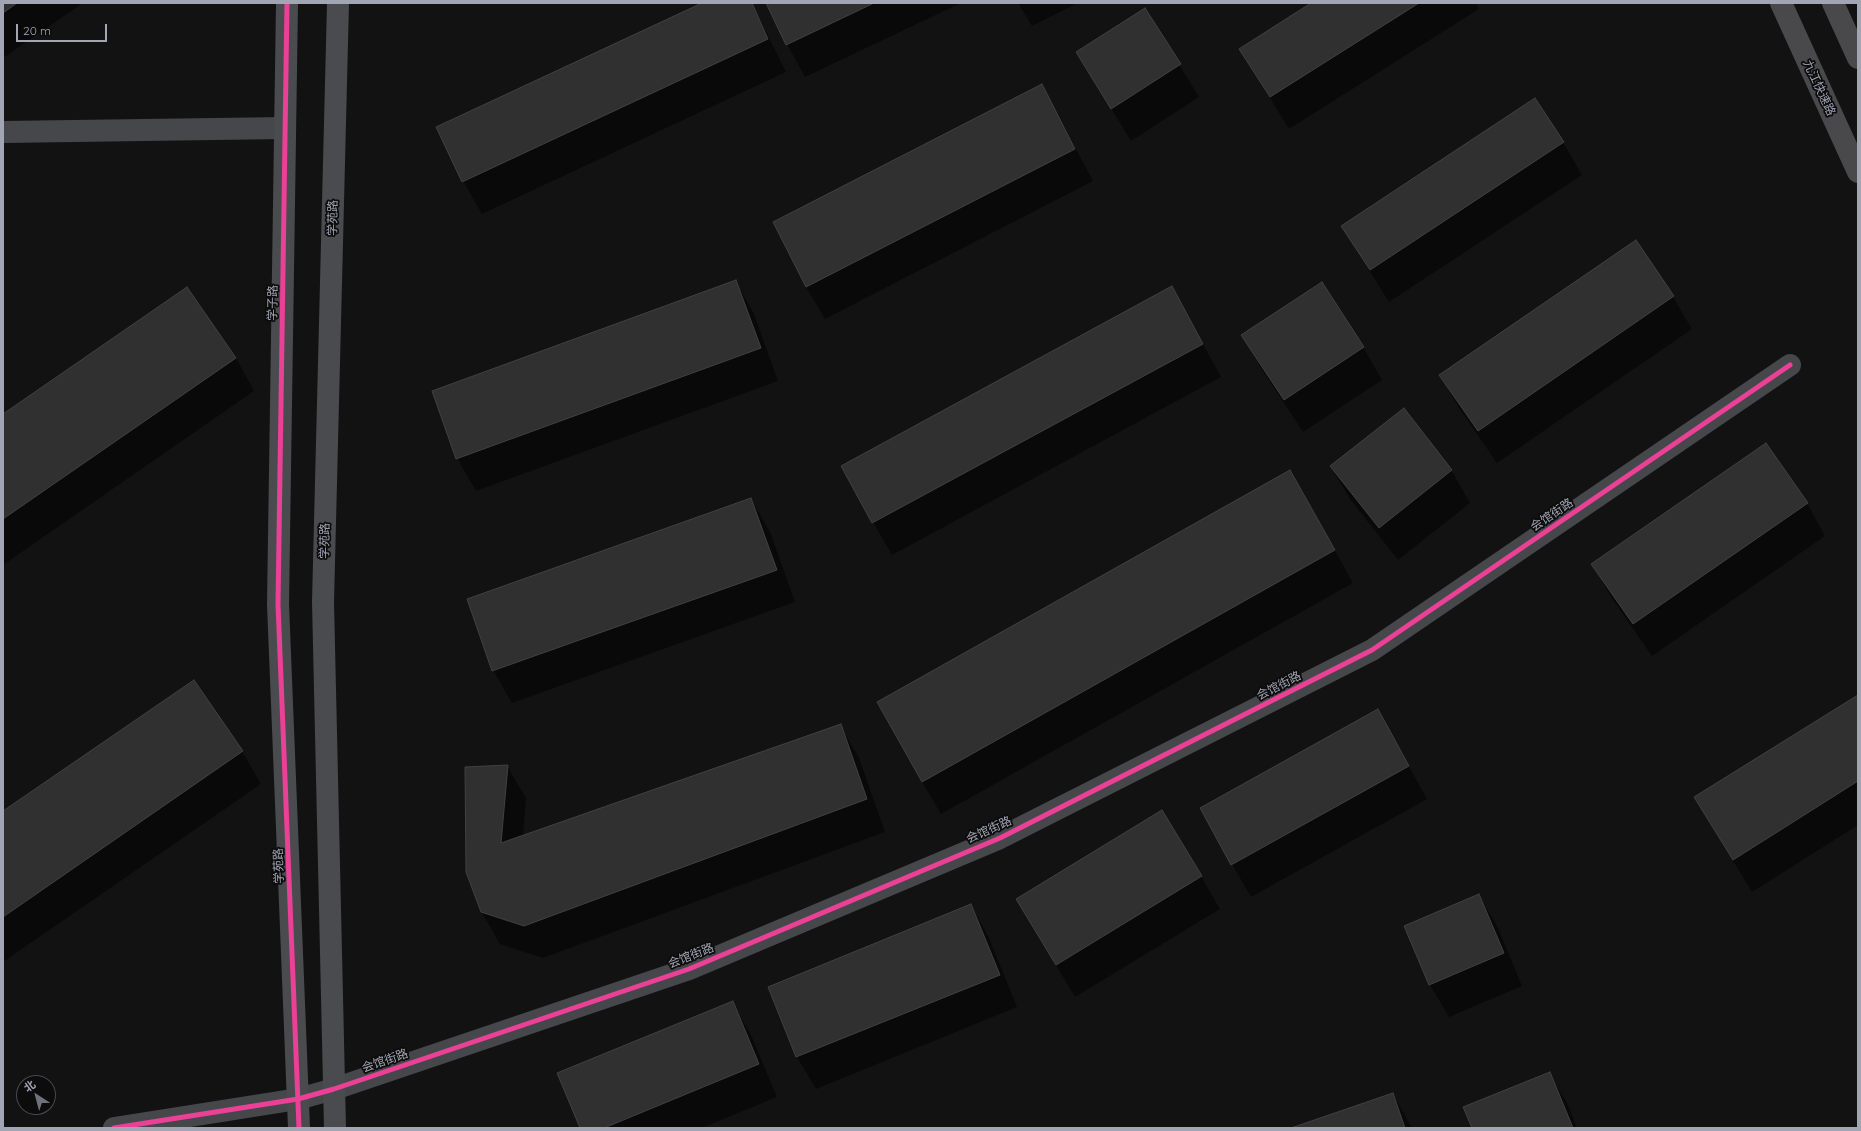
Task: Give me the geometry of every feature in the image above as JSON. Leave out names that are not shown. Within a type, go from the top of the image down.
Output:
[{"type":"highway","name":"九江快速路","points":[[1781,3],[1858,172]]},
{"type":"highway","points":[[1833,3],[1858,58]]},
{"type":"street","name":"学子路","points":[[278,604],[287,3]]},
{"type":"street","name":"学苑路","points":[[335,1128],[323,602],[338,3]]},
{"type":"street","points":[[3,132],[285,128]]},
{"type":"street","name":"会馆街路","points":[[114,1128],[298,1099],[334,1089],[689,969],[1000,838],[1372,650],[1790,365]]},
{"type":"street","name":"学苑路","points":[[278,604],[299,1128]]},
{"type":"building","points":[[3,3],[17,3],[3,13]]},
{"type":"building","points":[[702,3],[752,3],[768,39],[462,182],[436,127]]},
{"type":"building","points":[[766,3],[874,3],[786,45]]},
{"type":"building","points":[[1311,3],[1419,3],[1270,97],[1239,49]]},
{"type":"building","points":[[1145,8],[1181,64],[1111,109],[1076,52]]},
{"type":"building","points":[[1042,84],[1075,149],[806,287],[773,222]]},
{"type":"building","points":[[1535,98],[1564,142],[1370,270],[1341,226]]},
{"type":"building","points":[[1636,240],[1674,296],[1478,431],[1439,375]]},
{"type":"building","points":[[736,280],[761,348],[456,459],[432,391]]},
{"type":"building","points":[[1322,282],[1364,347],[1284,400],[1241,335]]},
{"type":"building","points":[[1172,286],[1203,344],[872,523],[841,466]]},
{"type":"building","points":[[187,287],[236,358],[3,519],[3,414]]},
{"type":"building","points":[[1404,408],[1452,470],[1379,528],[1330,466]]},
{"type":"building","points":[[1766,443],[1808,503],[1633,624],[1591,564]]},
{"type":"building","points":[[1290,470],[1335,550],[922,782],[877,702]]},
{"type":"building","points":[[751,498],[777,570],[492,671],[467,599]]},
{"type":"building","points":[[194,680],[243,751],[3,917],[3,811]]},
{"type":"building","points":[[1858,695],[1858,781],[1733,860],[1694,797]]},
{"type":"building","points":[[1378,709],[1409,766],[1231,865],[1200,808]]},
{"type":"building","points":[[841,724],[867,799],[524,926],[481,912],[466,872],[465,767],[508,765],[501,843]]},
{"type":"building","points":[[1162,810],[1202,876],[1056,965],[1016,899]]},
{"type":"building","points":[[1479,894],[1504,953],[1429,985],[1404,926]]},
{"type":"building","points":[[971,904],[1000,975],[796,1057],[768,987]]},
{"type":"building","points":[[733,1001],[759,1064],[604,1128],[580,1128],[557,1073]]},
{"type":"building","points":[[1550,1072],[1573,1128],[1472,1128],[1463,1107]]},
{"type":"building","points":[[1393,1093],[1405,1128],[1291,1128]]},
{"type":"cycle path","points":[[287,3],[278,604],[299,1128]]},
{"type":"cycle path","points":[[114,1128],[298,1099],[334,1089],[689,969],[1000,838],[1372,650],[1790,365]]}]
